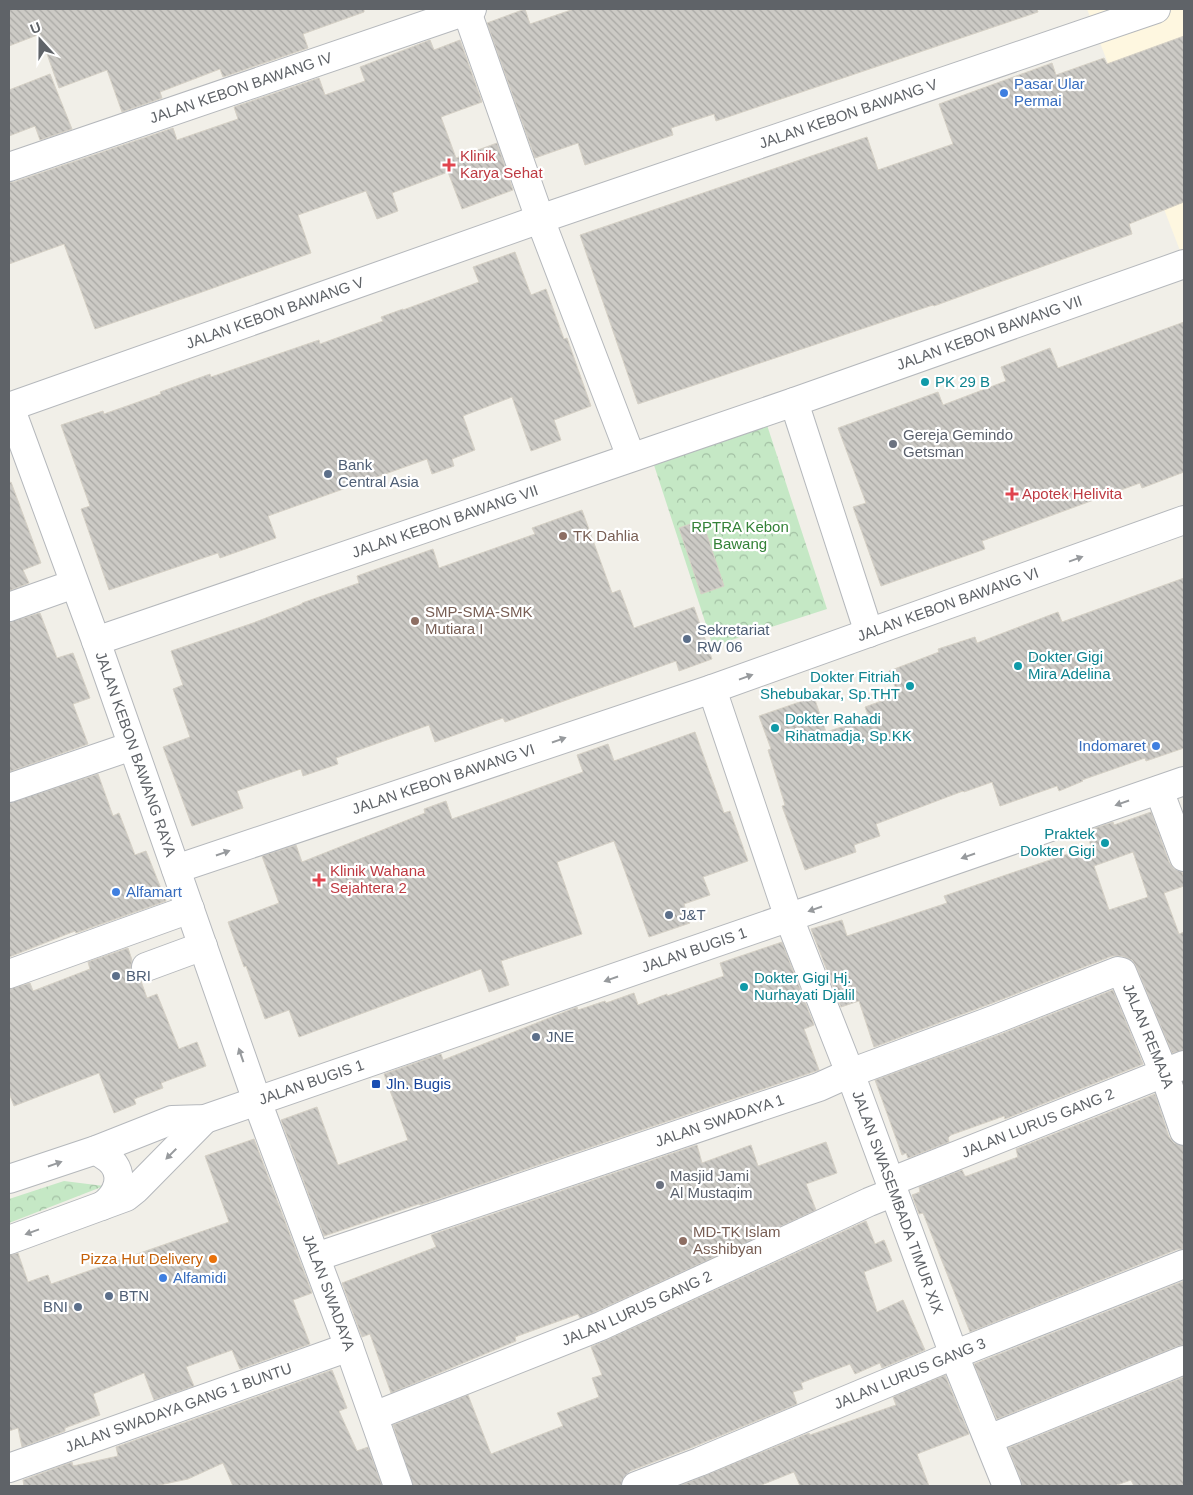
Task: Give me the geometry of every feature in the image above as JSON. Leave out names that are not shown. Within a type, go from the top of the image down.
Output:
[{"type":"street","points":[[468,9],[540,219],[632,458]]},
{"type":"street","name":"JALAN KEBON BAWANG IV","points":[[9,166],[468,9]]},
{"type":"street","name":"JALAN KEBON BAWANG V","points":[[9,407],[540,219],[1156,9]]},
{"type":"street","name":"JALAN KEBON BAWANG VII","points":[[96,641],[794,402],[1184,264]]},
{"type":"street","points":[[794,402],[869,633]]},
{"type":"street","name":"JALAN KEBON BAWANG RAYA","points":[[9,407],[16,448],[74,584],[96,641],[257,1101]]},
{"type":"street","name":"JALAN KEBON BAWANG VI","points":[[176,868],[712,689],[1184,520]]},
{"type":"street","points":[[9,607],[74,584]]},
{"type":"street","points":[[712,689],[789,918]]},
{"type":"street","points":[[9,788],[132,746]]},
{"type":"street","points":[[1178,784],[1184,857]]},
{"type":"street","name":"JALAN BUGIS 1","points":[[9,1180],[96,1150],[172,1120],[205,1119],[1178,784]]},
{"type":"street","points":[[9,974],[190,909]]},
{"type":"street","name":"JALAN SWASEMBADA TIMUR XIX","points":[[789,918],[850,1073],[954,1355],[1007,1486]]},
{"type":"street","points":[[146,967],[203,946]]},
{"type":"street","name":"JALAN SWADAYA 1","points":[[316,1257],[819,1087],[850,1073],[1120,971]]},
{"type":"street","name":"JALAN REMAJA","points":[[1120,971],[1174,1069],[1184,1131]]},
{"type":"street","name":"JALAN LURUS GANG 2","points":[[374,1416],[601,1326],[869,1202],[892,1187],[1174,1069]]},
{"type":"street","name":"JALAN SWADAYA","points":[[257,1101],[349,1347],[398,1486]]},
{"type":"street","name":"JALAN BUGIS 1","points":[[9,1240],[126,1197],[205,1119]]},
{"type":"street","points":[[96,1150],[110,1159],[116,1168],[119,1179],[117,1190],[111,1200],[102,1206]]},
{"type":"street","name":"JALAN LURUS GANG 3","points":[[636,1486],[699,1462],[954,1355],[1184,1264]]},
{"type":"street","name":"JALAN SWADAYA GANG 1 BUNTU","points":[[9,1468],[349,1347]]},
{"type":"street","points":[[989,1439],[1184,1360]]},
{"type":"shaded area","points":[[1087,9],[1184,9],[1184,261]]},
{"type":"green space","name":"RPTRA Kebon Bawang","points":[[767,425],[827,609],[713,646],[653,462]]},
{"type":"green space","points":[[64,1181],[104,1186],[9,1223],[9,1199]]},
{"type":"building","points":[[9,9],[364,9],[364,12],[303,34],[308,48],[223,77],[220,69],[160,92],[162,98],[122,112],[107,70],[59,88],[40,34],[9,46]]},
{"type":"building","points":[[525,9],[530,24],[574,9],[1037,9],[1038,12],[716,121],[714,114],[671,128],[673,135],[585,165],[578,143],[535,158],[487,23]]},
{"type":"building","points":[[1184,36],[1184,202],[1129,224],[1132,234],[934,306],[638,404],[580,235],[867,137],[878,170],[953,144],[939,104],[1052,63],[1056,75],[1104,58],[1107,64]]},
{"type":"building","points":[[430,40],[434,50],[460,40],[482,102],[441,117],[456,158],[497,143],[513,190],[462,209],[448,172],[392,193],[398,211],[377,219],[366,191],[298,215],[311,253],[95,329],[64,244],[9,264],[9,182],[14,182],[173,128],[177,140],[238,119],[234,107],[319,78],[325,95],[365,81],[360,67]]},
{"type":"building","points":[[50,74],[72,129],[40,140],[35,126],[9,136],[9,90]]},
{"type":"building","points":[[515,252],[531,295],[546,289],[564,339],[567,338],[591,406],[554,420],[561,440],[531,451],[512,397],[463,416],[475,450],[452,459],[454,466],[432,474],[427,459],[268,516],[276,538],[220,558],[218,553],[109,590],[81,509],[90,506],[61,425],[103,411],[104,414],[210,374],[211,377],[319,340],[320,344],[383,321],[381,317],[479,282],[473,267]]},
{"type":"building","points":[[1184,322],[1184,472],[1142,488],[1140,483],[982,541],[985,549],[881,586],[853,507],[866,503],[838,428],[938,392],[943,405],[1006,381],[1001,367],[1050,348],[1058,368]]},
{"type":"building","points":[[11,482],[41,563],[23,570],[29,583],[9,591],[9,483]]},
{"type":"building","points":[[582,510],[612,593],[620,590],[634,628],[694,607],[712,659],[679,671],[676,661],[505,722],[503,718],[435,742],[429,725],[336,758],[338,764],[303,776],[301,769],[237,791],[243,808],[192,826],[163,747],[190,737],[173,689],[183,685],[171,651],[253,623],[359,583],[357,576],[433,549],[439,568],[535,534],[532,528]]},
{"type":"building","points":[[702,520],[724,586],[701,594],[679,528]]},
{"type":"building","points":[[1184,578],[1184,748],[1146,761],[1145,758],[1082,780],[1059,791],[1057,786],[1000,806],[992,782],[963,791],[876,824],[880,836],[854,845],[856,852],[805,870],[782,806],[785,805],[768,750],[771,749],[759,716],[814,697],[826,732],[869,718],[865,707],[898,695],[889,671],[939,652],[938,649],[975,637],[977,643],[1058,612],[1062,622]]},
{"type":"building","points":[[40,613],[57,658],[73,653],[90,698],[73,704],[88,744],[9,772],[9,622]]},
{"type":"building","points":[[695,732],[724,813],[730,811],[748,861],[703,877],[710,895],[684,904],[690,923],[649,937],[614,841],[557,862],[582,934],[501,961],[509,985],[489,992],[481,969],[299,1037],[289,1010],[265,1019],[228,922],[279,903],[262,856],[296,845],[302,862],[425,813],[424,809],[446,801],[452,819],[583,772],[577,755],[608,744],[614,761]]},
{"type":"building","points":[[98,774],[113,816],[119,813],[135,855],[146,851],[166,901],[76,933],[75,931],[9,957],[9,803]]},
{"type":"building","points":[[1151,812],[1169,862],[1174,869],[1182,872],[1184,878],[1184,886],[1164,893],[1179,934],[1184,932],[1184,1050],[1172,1053],[1136,966],[1132,960],[1122,956],[1112,956],[874,1047],[859,1001],[841,1007],[811,929],[842,920],[847,936],[947,903],[944,896],[1091,846],[1086,831],[1113,822],[1114,825]],"holes":[[[1133,852],[1148,897],[1109,910],[1094,866]]]},
{"type":"building","points":[[782,942],[814,1025],[804,1029],[819,1070],[324,1236],[281,1120],[317,1107],[338,1165],[408,1140],[384,1074],[441,1054],[443,1060],[577,1007],[578,1010],[634,993],[638,1005],[667,994],[667,996],[724,976],[720,963]]},
{"type":"building","points":[[128,948],[132,960],[132,973],[136,979],[141,981],[147,998],[157,994],[179,1049],[197,1042],[206,1066],[161,1083],[163,1088],[134,1099],[136,1104],[114,1113],[99,1073],[14,1106],[9,1093],[9,989],[30,983],[33,991],[90,969],[88,962]]},
{"type":"building","points":[[1113,990],[1143,1064],[1005,1119],[1004,1116],[951,1135],[948,1138],[949,1142],[908,1158],[906,1153],[902,1155],[875,1080],[1001,1034]]},
{"type":"building","points":[[1155,1094],[1169,1137],[1174,1143],[1184,1146],[1184,1249],[1178,1249],[970,1332],[923,1213],[919,1214],[912,1195],[920,1192],[919,1187],[962,1170],[965,1176],[967,1176],[1018,1157],[1016,1149]]},
{"type":"building","points":[[254,1139],[312,1293],[293,1300],[310,1344],[240,1369],[232,1350],[186,1367],[194,1386],[154,1400],[144,1373],[93,1394],[100,1415],[65,1428],[65,1431],[22,1447],[18,1428],[9,1431],[9,1255],[18,1253],[28,1282],[48,1275],[51,1284],[229,1222],[205,1156]]},
{"type":"building","points":[[826,1142],[837,1173],[806,1184],[816,1210],[595,1312],[580,1318],[578,1314],[515,1337],[516,1341],[391,1393],[370,1334],[362,1337],[342,1283],[436,1247],[431,1235],[697,1145],[702,1163],[751,1145],[758,1166]]},
{"type":"building","points":[[866,1221],[875,1244],[884,1240],[892,1261],[864,1272],[877,1312],[903,1300],[925,1350],[882,1368],[880,1363],[855,1374],[850,1364],[801,1383],[803,1389],[793,1392],[797,1404],[630,1471],[624,1477],[621,1486],[413,1486],[393,1425],[468,1395],[491,1454],[563,1426],[557,1413],[599,1397],[592,1378],[602,1375],[591,1347]]},
{"type":"building","points":[[1184,1281],[1184,1345],[997,1419],[974,1364]]},
{"type":"building","points":[[332,1370],[347,1408],[339,1411],[357,1451],[368,1447],[382,1486],[233,1486],[223,1463],[188,1479],[155,1486],[24,1486],[23,1480],[72,1462],[73,1466],[118,1456],[116,1447]]},
{"type":"building","points":[[945,1375],[969,1434],[917,1454],[929,1486],[800,1486],[794,1472],[759,1486],[679,1486],[809,1433],[810,1435],[896,1405],[893,1397]]},
{"type":"building","points":[[1184,1377],[1184,1486],[1134,1486],[1131,1480],[1114,1486],[1022,1486],[1008,1448]]},
{"type":"place","name":"Pasar Ular Permai","points":[[1004,93]]},
{"type":"place","name":"Klinik Karya Sehat","points":[[449,165]]},
{"type":"place","name":"PK 29 B","points":[[925,382]]},
{"type":"place","name":"Gereja Gemindo Getsman","points":[[893,444]]},
{"type":"place","name":"Bank Central Asia","points":[[328,474]]},
{"type":"place","name":"Apotek Helivita","points":[[1012,494]]},
{"type":"place","name":"TK Dahlia","points":[[563,536]]},
{"type":"place","name":"SMP-SMA-SMK Mutiara I","points":[[415,621]]},
{"type":"place","name":"Sekretariat RW 06","points":[[687,639]]},
{"type":"place","name":"Dokter Gigi Mira Adelina","points":[[1018,666]]},
{"type":"place","name":"Dokter Fitriah Shebubakar, Sp.THT","points":[[910,686]]},
{"type":"place","name":"Dokter Rahadi Rihatmadja, Sp.KK","points":[[775,728]]},
{"type":"place","name":"Indomaret","points":[[1156,746]]},
{"type":"place","name":"Praktek Dokter Gigi","points":[[1105,843]]},
{"type":"place","name":"Klinik Wahana Sejahtera 2","points":[[319,880]]},
{"type":"place","name":"Alfamart","points":[[116,892]]},
{"type":"place","name":"J&T","points":[[669,915]]},
{"type":"place","name":"BRI","points":[[116,976]]},
{"type":"place","name":"Dokter Gigi Hj. Nurhayati Djalil","points":[[744,987]]},
{"type":"place","name":"JNE","points":[[536,1037]]},
{"type":"place","name":"Jln. Bugis","points":[[376,1084]]},
{"type":"place","name":"Masjid Jami Al Mustaqim","points":[[660,1185]]},
{"type":"place","name":"MD-TK Islam Asshibyan","points":[[683,1241]]},
{"type":"place","name":"Pizza Hut Delivery","points":[[213,1259]]},
{"type":"place","name":"Alfamidi","points":[[163,1278]]},
{"type":"place","name":"BTN","points":[[109,1296]]},
{"type":"place","name":"BNI","points":[[78,1307]]}]
